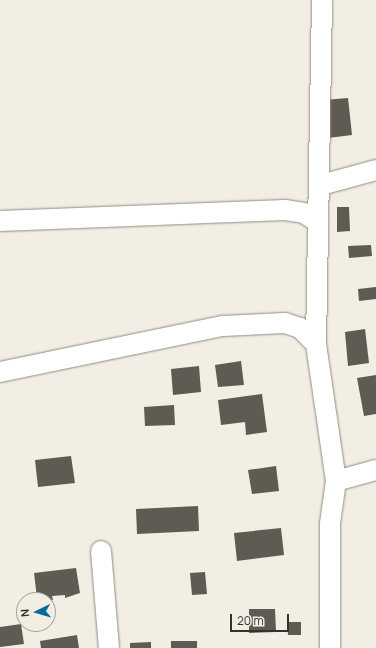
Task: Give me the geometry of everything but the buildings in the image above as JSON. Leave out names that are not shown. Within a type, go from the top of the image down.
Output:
[{"type":"street","points":[[322,0],[321,185],[318,222],[316,344],[336,481],[330,523],[330,648]]},
{"type":"street","points":[[321,185],[376,170]]},
{"type":"street","points":[[0,221],[286,210],[304,213],[318,222]]},
{"type":"street","points":[[0,372],[223,326],[286,323],[300,328],[316,344]]},
{"type":"street","points":[[336,481],[376,470]]},
{"type":"street","points":[[101,551],[109,648]]}]
